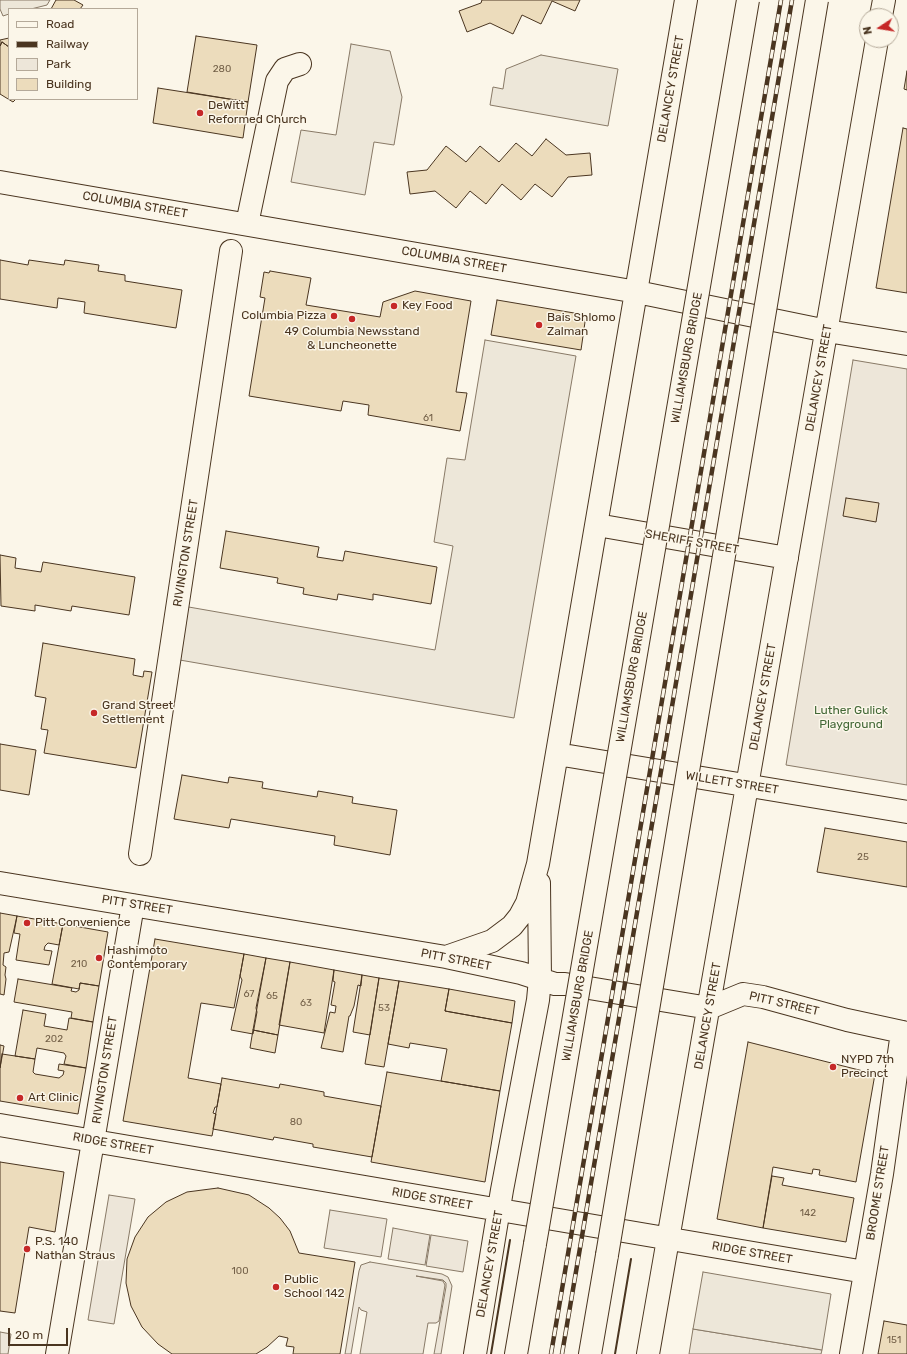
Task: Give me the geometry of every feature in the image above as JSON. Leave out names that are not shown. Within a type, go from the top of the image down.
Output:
[{"type":"main road","name":"DELANCEY STREET","points":[[446,957],[492,941],[512,926],[520,916],[527,903],[538,864],[686,0]]},
{"type":"main road","name":"WILLIAMSBURG BRIDGE","points":[[516,1354],[748,0]]},
{"type":"main road","points":[[590,1354],[817,0]]},
{"type":"main road","name":"DELANCEY STREET","points":[[648,1354],[876,48]]},
{"type":"main road","points":[[247,224],[277,81],[285,69],[300,64]]},
{"type":"main road","name":"COLUMBIA STREET","points":[[0,182],[637,292],[827,331],[907,344]]},
{"type":"main road","name":"RIVINGTON STREET","points":[[140,854],[231,251]]},
{"type":"main road","name":"SHERIFF STREET","points":[[597,525],[787,558]]},
{"type":"main road","name":"WILLETT STREET","points":[[557,754],[907,812]]},
{"type":"main road","name":"DELANCEY STREET","points":[[475,1354],[499,1210],[538,1000],[540,979],[538,864]]},
{"type":"main road","name":"PITT STREET","points":[[0,883],[446,957],[540,979],[555,984],[565,984],[709,1008],[744,994],[763,996],[847,1020],[905,1032]]},
{"type":"main road","name":"RIVINGTON STREET","points":[[57,1354],[132,905]]},
{"type":"main road","name":"BROOME STREET","points":[[851,1354],[905,1032]]},
{"type":"main road","name":"RIDGE STREET","points":[[0,1125],[865,1272]]},
{"type":"green space","name":"Luther Gulick Playground","points":[[853,360],[907,369],[907,785],[786,765]]},
{"type":"green space","points":[[109,1195],[135,1199],[114,1324],[88,1320]]},
{"type":"green space","points":[[330,1210],[387,1219],[381,1257],[324,1248]]},
{"type":"green space","points":[[393,1228],[430,1235],[425,1265],[388,1259]]},
{"type":"green space","points":[[431,1235],[468,1241],[463,1272],[426,1266]]},
{"type":"green space","points":[[370,1262],[442,1274],[448,1277],[452,1286],[441,1354],[434,1354],[446,1283],[443,1280],[416,1276],[443,1281],[445,1285],[439,1321],[436,1323],[428,1323],[423,1354],[360,1354],[367,1312],[361,1310],[359,1307],[351,1354],[345,1354],[359,1271],[361,1265]]},
{"type":"green space","points":[[693,1329],[822,1350],[821,1354],[689,1354]]},
{"type":"green space","points":[[0,1332],[11,1334],[8,1354],[0,1354]]},
{"type":"shaded area","points":[[0,0],[50,0],[47,5],[35,8],[8,8],[8,14],[3,16],[0,9]]},
{"type":"shaded area","points":[[351,44],[390,51],[402,97],[394,145],[374,142],[365,195],[291,182],[301,130],[336,135]]},
{"type":"shaded area","points":[[541,55],[618,69],[608,126],[490,105],[493,87],[503,89],[506,69]]},
{"type":"shaded area","points":[[485,340],[576,356],[514,718],[174,659],[183,606],[435,650],[453,546],[434,542],[447,458],[465,460]]},
{"type":"shaded area","points":[[703,1272],[831,1294],[822,1350],[693,1329]]},
{"type":"building","points":[[56,0],[74,0],[83,5],[81,8],[52,8]]},
{"type":"building","points":[[482,0],[580,0],[575,11],[552,1],[541,24],[522,15],[513,34],[490,23],[467,32],[459,11],[481,3]]},
{"type":"building","points":[[196,36],[257,45],[248,102],[187,92]]},
{"type":"building","points":[[8,38],[8,46],[2,42],[0,46],[0,40]]},
{"type":"building","points":[[2,42],[8,46],[8,99],[0,94],[0,46]]},
{"type":"building","points":[[907,71],[907,90],[904,89]]},
{"type":"building","name":"DeWitt Reformed Church","points":[[158,88],[248,102],[243,138],[153,123]]},
{"type":"building","points":[[903,128],[907,129],[907,293],[876,288]]},
{"type":"building","points":[[546,139],[566,155],[590,153],[592,175],[568,177],[552,197],[535,184],[521,200],[502,184],[486,204],[470,191],[456,208],[435,191],[410,194],[407,172],[427,170],[446,146],[466,162],[480,146],[499,162],[516,143],[532,156]]},
{"type":"building","points":[[0,260],[28,265],[29,260],[64,265],[65,260],[99,265],[98,271],[125,275],[125,281],[182,290],[176,328],[84,313],[85,302],[58,298],[57,308],[0,299]]},
{"type":"building","points":[[270,271],[311,278],[306,305],[380,317],[383,302],[415,291],[471,301],[456,392],[467,393],[460,431],[368,415],[369,405],[343,401],[341,411],[249,396],[265,298],[260,297],[264,272],[269,273]]},
{"type":"building","name":"Bais Shlomo Zalman","points":[[497,300],[586,315],[581,350],[491,335]]},
{"type":"building","points":[[846,498],[879,503],[876,522],[843,516]]},
{"type":"building","points":[[226,531],[319,547],[317,557],[343,561],[345,551],[437,567],[431,604],[373,594],[373,600],[338,594],[337,600],[303,594],[304,588],[277,583],[278,578],[220,568]]},
{"type":"building","points":[[0,555],[16,558],[15,568],[41,572],[43,562],[135,577],[129,615],[72,606],[71,611],[35,605],[35,611],[1,606]]},
{"type":"building","name":"Grand Street Settlement","points":[[43,643],[135,659],[133,675],[143,677],[144,671],[152,672],[136,768],[44,753],[48,730],[41,729],[46,698],[35,696]]},
{"type":"building","points":[[0,744],[36,750],[29,795],[0,790]]},
{"type":"building","points":[[182,775],[228,783],[229,777],[263,782],[262,788],[317,797],[318,791],[353,797],[352,803],[397,810],[390,855],[334,845],[335,836],[231,819],[229,828],[174,819]]},
{"type":"building","points":[[825,828],[907,842],[907,887],[817,872]]},
{"type":"building","points":[[0,913],[17,916],[9,952],[4,953],[3,965],[6,967],[6,979],[4,995],[0,994]]},
{"type":"building","points":[[17,916],[63,924],[59,945],[48,943],[45,946],[44,950],[52,951],[49,965],[16,960],[20,934],[14,933]]},
{"type":"building","points":[[63,924],[108,932],[99,986],[80,983],[79,989],[52,984]]},
{"type":"building","points":[[155,939],[244,954],[234,1008],[201,1003],[188,1078],[221,1084],[217,1107],[215,1107],[213,1113],[216,1114],[212,1136],[123,1121]]},
{"type":"building","points":[[244,954],[266,958],[256,1008],[257,1012],[253,1034],[231,1030],[242,980],[240,976]]},
{"type":"building","points":[[266,958],[290,962],[278,1035],[253,1030]]},
{"type":"building","points":[[290,962],[334,970],[324,1033],[279,1025]]},
{"type":"building","points":[[334,970],[362,975],[361,986],[358,985],[354,1006],[349,1016],[343,1052],[321,1048],[330,1012],[335,1013],[336,1006],[331,1005],[335,982],[333,981]]},
{"type":"building","points":[[362,975],[379,978],[370,1035],[353,1032]]},
{"type":"building","points":[[379,978],[399,981],[384,1067],[365,1064]]},
{"type":"building","points":[[18,979],[72,988],[71,991],[76,992],[79,990],[80,983],[99,986],[93,1022],[71,1018],[72,1012],[14,1002]]},
{"type":"building","points":[[399,981],[449,989],[445,1011],[512,1023],[500,1091],[441,1081],[447,1049],[410,1043],[409,1048],[388,1044]]},
{"type":"building","points":[[449,989],[515,1001],[512,1023],[445,1011]]},
{"type":"building","points":[[23,1010],[46,1014],[44,1026],[67,1030],[69,1018],[93,1022],[86,1068],[64,1064],[66,1056],[64,1053],[37,1048],[35,1059],[15,1056]]},
{"type":"building","points":[[253,1030],[278,1035],[275,1053],[250,1048]]},
{"type":"building","points":[[748,1042],[875,1074],[856,1182],[819,1175],[820,1170],[813,1169],[812,1174],[773,1167],[763,1228],[717,1219]]},
{"type":"building","points":[[0,1045],[4,1046],[0,1068]]},
{"type":"building","points":[[2,1054],[35,1059],[33,1072],[35,1074],[59,1078],[63,1075],[64,1071],[58,1070],[59,1064],[86,1068],[78,1114],[0,1101],[0,1068]]},
{"type":"building","points":[[387,1072],[500,1091],[485,1182],[371,1162]]},
{"type":"building","points":[[222,1078],[279,1088],[280,1084],[324,1092],[324,1096],[381,1106],[372,1157],[313,1147],[313,1144],[274,1137],[273,1140],[213,1129]]},
{"type":"building","points":[[0,1162],[64,1172],[55,1232],[29,1227],[15,1313],[0,1311]]},
{"type":"building","points":[[772,1176],[784,1178],[782,1185],[854,1198],[846,1242],[763,1228]]},
{"type":"building","points":[[218,1188],[249,1195],[269,1208],[280,1218],[290,1231],[299,1253],[355,1262],[340,1354],[293,1354],[294,1347],[286,1346],[288,1338],[279,1336],[267,1347],[256,1354],[172,1354],[158,1344],[142,1327],[131,1306],[126,1283],[127,1259],[135,1237],[148,1217],[166,1202],[187,1192]]},
{"type":"building","points":[[884,1321],[907,1325],[907,1354],[878,1354]]},
{"type":"railway","points":[[551,1354],[781,0]]},
{"type":"railway","points":[[562,1354],[792,0]]},
{"type":"wall","points":[[491,1354],[510,1240]]},
{"type":"wall","points":[[615,1354],[631,1259]]},
{"type":"place","name":"DeWitt Reformed Church","points":[[200,113]]},
{"type":"place","name":"Key Food","points":[[394,306]]},
{"type":"place","name":"Columbia Pizza","points":[[334,316]]},
{"type":"place","name":"49 Columbia Newsstand & Luncheonette","points":[[352,319]]},
{"type":"place","name":"Bais Shlomo Zalman","points":[[539,325]]},
{"type":"place","name":"Grand Street Settlement","points":[[94,713]]},
{"type":"place","name":"Pitt Convenience","points":[[27,923]]},
{"type":"place","name":"Hashimoto Contemporary","points":[[99,958]]},
{"type":"place","name":"NYPD 7th Precinct","points":[[833,1067]]},
{"type":"place","name":"Art Clinic","points":[[20,1098]]},
{"type":"place","name":"P.S. 140 Nathan Straus","points":[[27,1249]]},
{"type":"place","name":"Public School 142","points":[[276,1287]]}]
